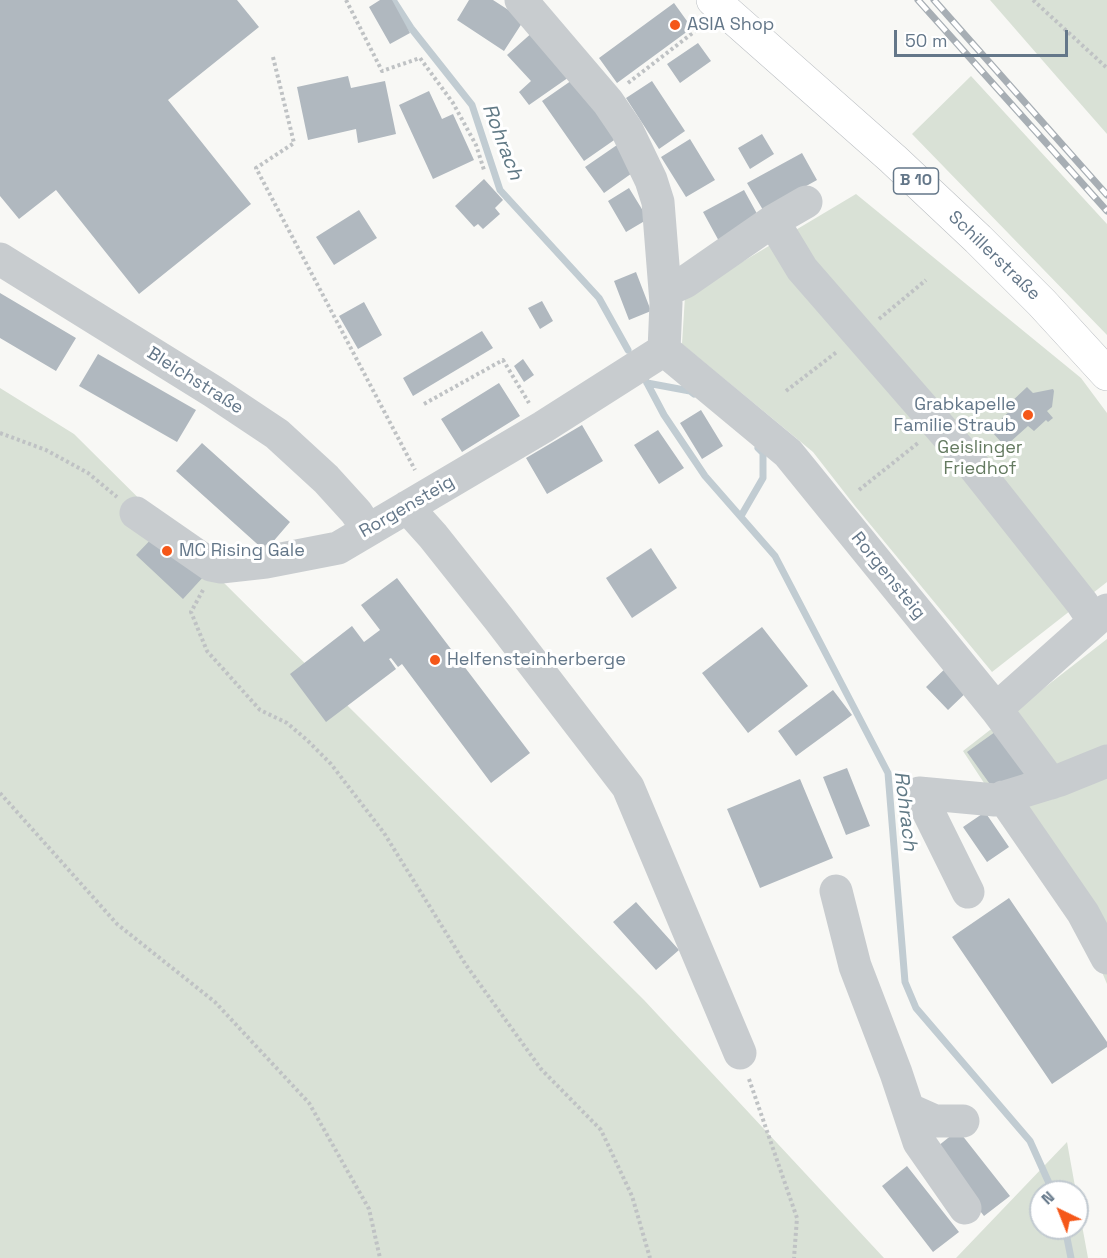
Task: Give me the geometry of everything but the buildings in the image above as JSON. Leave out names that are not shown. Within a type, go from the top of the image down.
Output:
[{"type":"main road","name":"Schillerstraße","points":[[718,5],[892,159],[978,239],[1042,303],[1107,374]]},
{"type":"street","points":[[521,0],[606,100],[627,130],[643,160],[658,202],[664,291],[664,350]]},
{"type":"street","points":[[664,291],[685,282],[773,221],[806,202]]},
{"type":"street","points":[[773,221],[802,269],[979,472],[1082,603],[1100,616],[996,709]]},
{"type":"street","name":"Bleichstraße","points":[[0,260],[214,392],[277,434],[326,479],[356,512],[368,530]]},
{"type":"street","name":"Rorgensteig","points":[[216,566],[246,565],[338,548],[543,427],[664,350],[788,453],[996,709],[1051,783]]},
{"type":"street","points":[[417,501],[433,536],[628,787],[740,1053]]},
{"type":"street","points":[[136,513],[211,565],[216,566]]},
{"type":"street","points":[[968,892],[919,793],[995,800],[1051,783],[1107,761]]},
{"type":"street","points":[[1003,797],[1083,913],[1107,958]]},
{"type":"street","points":[[836,891],[855,966],[919,1142],[965,1208]]},
{"type":"street","points":[[908,1109],[936,1121],[963,1121]]},
{"type":"path","points":[[346,0],[382,71],[420,58],[453,103],[476,145],[484,170]]},
{"type":"path","points":[[1033,0],[1107,68]]},
{"type":"path","points":[[606,100],[718,5]]},
{"type":"path","points":[[273,57],[294,143],[256,168],[417,501]]},
{"type":"path","points":[[424,404],[503,360],[543,427]]},
{"type":"path","points":[[860,490],[939,426]]},
{"type":"path","points":[[0,433],[46,450],[88,473],[136,513]]},
{"type":"path","points":[[216,566],[191,612],[207,651],[260,710],[287,723],[331,764],[384,833],[466,964],[541,1069],[601,1130],[632,1196],[650,1258]]},
{"type":"path","points":[[0,793],[117,924],[215,1002],[309,1103],[369,1209],[380,1258]]},
{"type":"path","points":[[740,1053],[797,1218],[794,1258]]},
{"type":"green space","points":[[990,0],[1107,0],[1107,134],[1057,77]]},
{"type":"green space","points":[[971,76],[1107,224],[1107,335],[912,134]]},
{"type":"green space","name":"Geislinger Friedhof","points":[[856,194],[1081,378],[1107,413],[1107,582],[992,672],[813,452],[682,344],[685,296]]},
{"type":"green space","points":[[0,388],[74,434],[644,1000],[884,1258],[0,1258]]},
{"type":"green space","points":[[1107,639],[1107,984],[1091,946],[963,751]]},
{"type":"green space","points":[[1067,1142],[1074,1180],[1031,1180]]},
{"type":"green space","points":[[1029,1182],[1029,1240],[1085,1240],[1088,1258],[956,1258]]},
{"type":"waterway","name":"Rohrach","points":[[393,0],[411,28],[472,105],[500,190],[599,298],[628,350]]},
{"type":"waterway","name":"Rohrach","points":[[646,381],[664,415],[705,476],[775,556],[888,773],[905,982],[916,1008],[1030,1141],[1048,1180]]},
{"type":"waterway","points":[[647,383],[690,391],[694,394]]},
{"type":"waterway","points":[[741,516],[763,478],[763,453],[758,448]]},
{"type":"waterway","name":"Rohrach","points":[[1067,1240],[1071,1258]]},
{"type":"railway","points":[[918,0],[1107,211]]},
{"type":"railway","points":[[934,0],[1107,195]]},
{"type":"place","name":"ASIA Shop","points":[[675,25]]},
{"type":"place","name":"Grabkapelle Familie Straub","points":[[1028,415]]},
{"type":"place","name":"MC Rising Gale","points":[[167,551]]},
{"type":"place","name":"Helfensteinherberge","points":[[435,660]]}]
